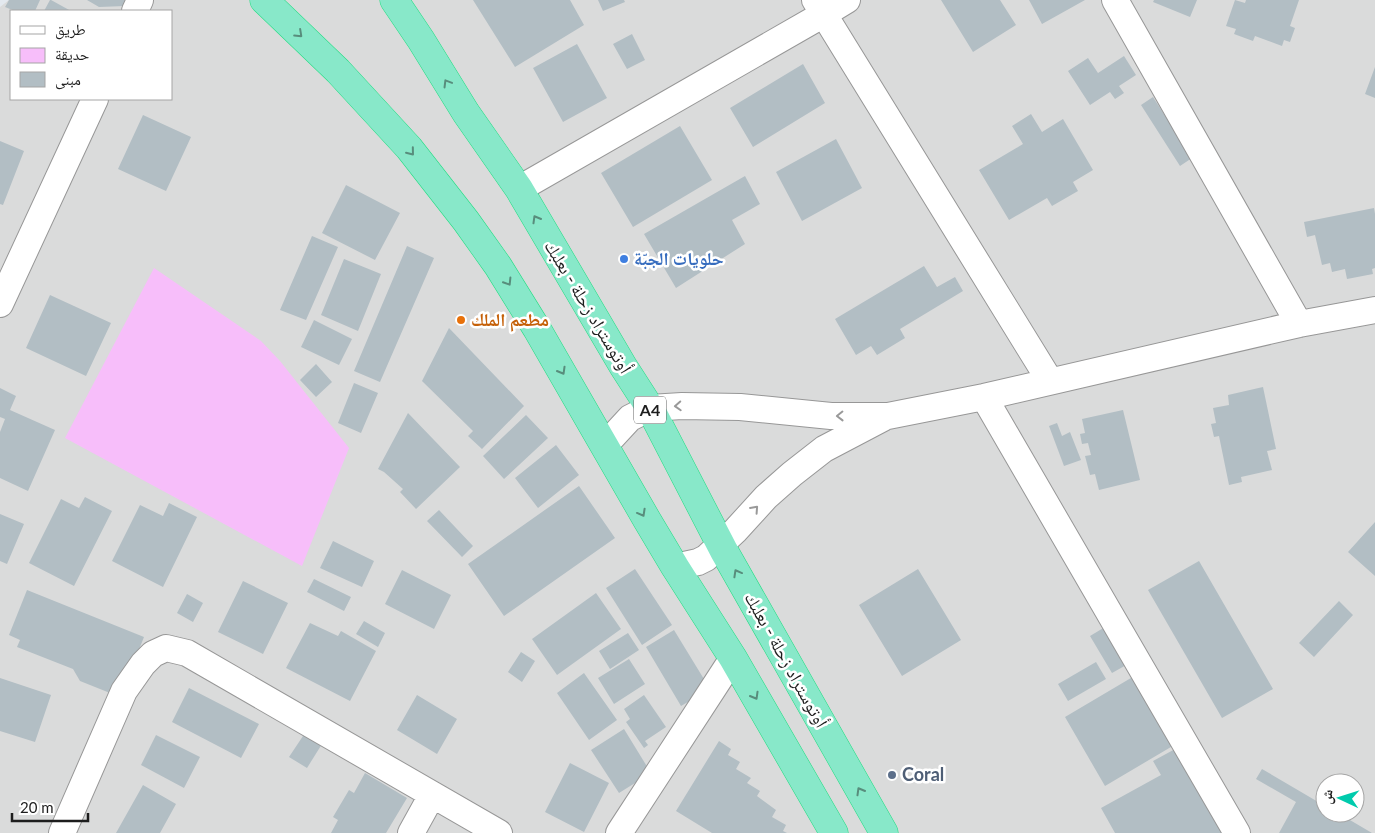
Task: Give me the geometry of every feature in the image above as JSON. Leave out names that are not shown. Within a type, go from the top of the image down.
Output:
[{"type":"highway","points":[[264,0],[338,71],[409,148],[466,221],[498,266],[537,329],[646,520],[734,658],[834,833]]},
{"type":"highway","name":"أوتوستراد زحلة - بعلبك","points":[[394,0],[466,113],[519,189],[623,366],[650,408],[721,543],[884,833]]},
{"type":"street","points":[[519,189],[819,7],[847,0]]},
{"type":"street","points":[[1115,0],[1299,324]]},
{"type":"street","points":[[819,7],[1050,381]]},
{"type":"street","points":[[0,304],[10,258],[93,100]]},
{"type":"street","points":[[604,445],[630,418],[650,408],[682,406],[740,407],[831,416],[888,416],[984,397],[1299,324],[1375,310]]},
{"type":"street","points":[[984,397],[1236,833]]},
{"type":"street","points":[[675,567],[698,562],[706,558],[773,491],[824,449],[888,416]]},
{"type":"street","points":[[62,833],[124,691],[143,664],[153,654],[166,648],[187,653],[499,833]]},
{"type":"street","points":[[619,833],[734,658]]},
{"type":"street","points":[[411,833],[432,795]]},
{"type":"shaded area","points":[[9,0],[1375,0],[1375,833],[0,833],[0,7]]},
{"type":"green space","points":[[154,268],[261,341],[280,361],[349,448],[302,566],[65,438]]},
{"type":"building","points":[[9,0],[40,0],[35,10],[12,10],[5,7]]},
{"type":"building","points":[[51,0],[69,10],[45,10]]},
{"type":"building","points":[[87,0],[127,0],[125,6],[99,7]]},
{"type":"building","points":[[473,0],[570,0],[584,25],[515,67]]},
{"type":"building","points":[[598,0],[624,0],[625,2],[603,11]]},
{"type":"building","points":[[941,0],[1000,0],[1016,25],[973,52]]},
{"type":"building","points":[[1029,0],[1085,0],[1042,24]]},
{"type":"building","points":[[1154,0],[1197,0],[1190,17],[1153,2]]},
{"type":"building","points":[[1235,0],[1245,3],[1246,0],[1299,0],[1290,26],[1295,28],[1290,42],[1284,40],[1282,46],[1255,36],[1253,41],[1234,34],[1236,29],[1226,26]]},
{"type":"building","points":[[632,34],[645,60],[627,69],[613,44]]},
{"type":"building","points":[[577,44],[607,98],[563,122],[533,68]]},
{"type":"building","points":[[1124,56],[1136,75],[1119,86],[1124,93],[1115,99],[1110,92],[1090,105],[1068,71],[1088,58],[1098,73]]},
{"type":"building","points":[[803,64],[825,103],[753,147],[730,108]]},
{"type":"building","points":[[1375,67],[1375,98],[1365,94]]},
{"type":"building","points":[[1153,97],[1192,158],[1180,166],[1141,105]]},
{"type":"building","points":[[1031,114],[1042,132],[1063,119],[1093,170],[1073,182],[1078,191],[1052,206],[1047,198],[1009,220],[979,170],[1023,144],[1012,126]]},
{"type":"building","points":[[143,115],[191,137],[166,191],[118,169]]},
{"type":"building","points":[[680,126],[712,180],[633,227],[601,173]]},
{"type":"building","points":[[836,139],[862,188],[802,221],[776,172]]},
{"type":"building","points":[[0,141],[24,151],[3,205],[0,204]]},
{"type":"building","points":[[745,176],[760,204],[732,220],[745,244],[676,288],[644,234]]},
{"type":"building","points":[[346,185],[400,213],[375,260],[322,233]]},
{"type":"building","points":[[1374,208],[1375,268],[1372,269],[1373,274],[1347,279],[1345,269],[1332,272],[1330,263],[1322,265],[1315,235],[1307,237],[1304,222]]},
{"type":"building","points":[[312,236],[338,247],[306,320],[280,310]]},
{"type":"building","points":[[407,246],[434,258],[380,382],[354,371]]},
{"type":"building","points":[[344,259],[381,274],[358,331],[321,315]]},
{"type":"building","points":[[924,266],[937,287],[955,277],[963,291],[900,329],[905,338],[877,355],[871,346],[856,355],[835,319]]},
{"type":"building","points":[[50,295],[111,323],[86,376],[26,348]]},
{"type":"building","points":[[314,320],[352,339],[339,365],[301,347]]},
{"type":"building","points":[[449,328],[524,406],[482,449],[468,436],[473,431],[422,381]]},
{"type":"building","points":[[316,364],[332,382],[316,397],[300,380]]},
{"type":"building","points":[[354,383],[378,393],[361,433],[338,423]]},
{"type":"building","points":[[1263,387],[1276,449],[1267,451],[1272,470],[1241,477],[1242,482],[1229,485],[1219,436],[1214,437],[1211,424],[1216,423],[1213,408],[1229,405],[1228,395]]},
{"type":"building","points":[[0,388],[16,396],[10,410],[55,430],[28,491],[0,478],[0,432],[5,419],[0,417]]},
{"type":"building","points":[[1123,410],[1140,480],[1099,490],[1095,474],[1090,475],[1085,456],[1091,455],[1088,443],[1082,444],[1080,434],[1085,433],[1082,419]]},
{"type":"building","points":[[408,413],[460,467],[416,509],[400,492],[403,489],[378,469]]},
{"type":"building","points":[[526,415],[548,438],[504,479],[483,456]]},
{"type":"building","points":[[1057,423],[1062,436],[1070,432],[1081,460],[1064,466],[1049,426]]},
{"type":"building","points":[[556,445],[579,475],[538,508],[515,478]]},
{"type":"building","points":[[579,486],[615,538],[504,616],[468,564]]},
{"type":"building","points":[[85,497],[112,511],[74,586],[29,563],[61,499],[79,508]]},
{"type":"building","points":[[169,503],[197,517],[163,587],[112,561],[140,505],[163,516]]},
{"type":"building","points":[[439,510],[473,546],[462,557],[427,521]]},
{"type":"building","points":[[0,514],[24,524],[7,564],[0,561]]},
{"type":"building","points":[[1375,522],[1375,576],[1348,552]]},
{"type":"building","points":[[333,541],[374,561],[362,587],[320,568]]},
{"type":"building","points":[[1199,561],[1273,689],[1222,718],[1148,590]]},
{"type":"building","points":[[635,569],[672,625],[642,645],[606,588]]},
{"type":"building","points":[[918,569],[961,640],[902,676],[859,605]]},
{"type":"building","points":[[402,570],[451,595],[434,629],[385,604]]},
{"type":"building","points":[[314,579],[351,597],[344,611],[307,592]]},
{"type":"building","points":[[243,581],[288,603],[263,654],[218,632]]},
{"type":"building","points":[[27,590],[144,637],[120,697],[80,681],[73,669],[17,647],[20,640],[9,635]]},
{"type":"building","points":[[596,593],[621,629],[557,675],[532,639]]},
{"type":"building","points":[[187,594],[203,603],[193,622],[177,613]]},
{"type":"building","points":[[1339,601],[1353,615],[1314,657],[1299,643]]},
{"type":"building","points":[[364,621],[385,633],[378,647],[356,634]]},
{"type":"building","points":[[310,623],[338,636],[341,631],[376,651],[350,701],[286,668]]},
{"type":"building","points":[[1105,627],[1128,664],[1112,673],[1090,636]]},
{"type":"building","points":[[674,630],[710,689],[681,706],[646,647]]},
{"type":"building","points":[[628,633],[639,650],[610,669],[599,651]]},
{"type":"building","points":[[521,652],[535,661],[522,682],[508,672]]},
{"type":"building","points":[[629,659],[645,684],[614,704],[598,678]]},
{"type":"building","points":[[1096,662],[1106,679],[1068,701],[1058,684]]},
{"type":"building","points":[[584,673],[617,720],[589,740],[557,693]]},
{"type":"building","points":[[1136,675],[1176,744],[1105,786],[1065,717]]},
{"type":"building","points":[[0,678],[51,695],[35,742],[0,731]]},
{"type":"building","points":[[189,688],[259,724],[241,758],[172,722]]},
{"type":"building","points":[[417,695],[457,719],[437,754],[397,730]]},
{"type":"building","points":[[644,695],[666,727],[645,741],[648,745],[644,748],[626,722],[630,719],[624,709]]},
{"type":"building","points":[[624,729],[651,773],[619,793],[591,750]]},
{"type":"building","points":[[305,733],[322,744],[307,768],[289,757]]},
{"type":"building","points":[[156,735],[200,757],[184,788],[141,765]]},
{"type":"building","points":[[719,741],[731,749],[728,755],[740,762],[736,769],[751,778],[747,783],[760,791],[757,796],[776,810],[772,817],[786,825],[783,831],[787,833],[712,833],[676,811]]},
{"type":"building","points":[[1177,748],[1224,833],[1115,833],[1101,808],[1161,775],[1153,761]]},
{"type":"building","points":[[570,763],[609,783],[584,832],[545,812]]},
{"type":"building","points":[[1262,769],[1315,800],[1315,823],[1355,823],[1372,833],[1279,833],[1296,802],[1256,779]]},
{"type":"building","points":[[365,773],[407,798],[386,833],[331,833],[338,820],[333,817],[349,790],[354,793]]},
{"type":"building","points":[[143,785],[176,804],[160,833],[116,833]]},
{"type":"place","name":"حلويات الجبّة","points":[[624,259]]},
{"type":"place","name":"مطعم الملك","points":[[461,320]]},
{"type":"place","name":"Coral","points":[[892,775]]}]
